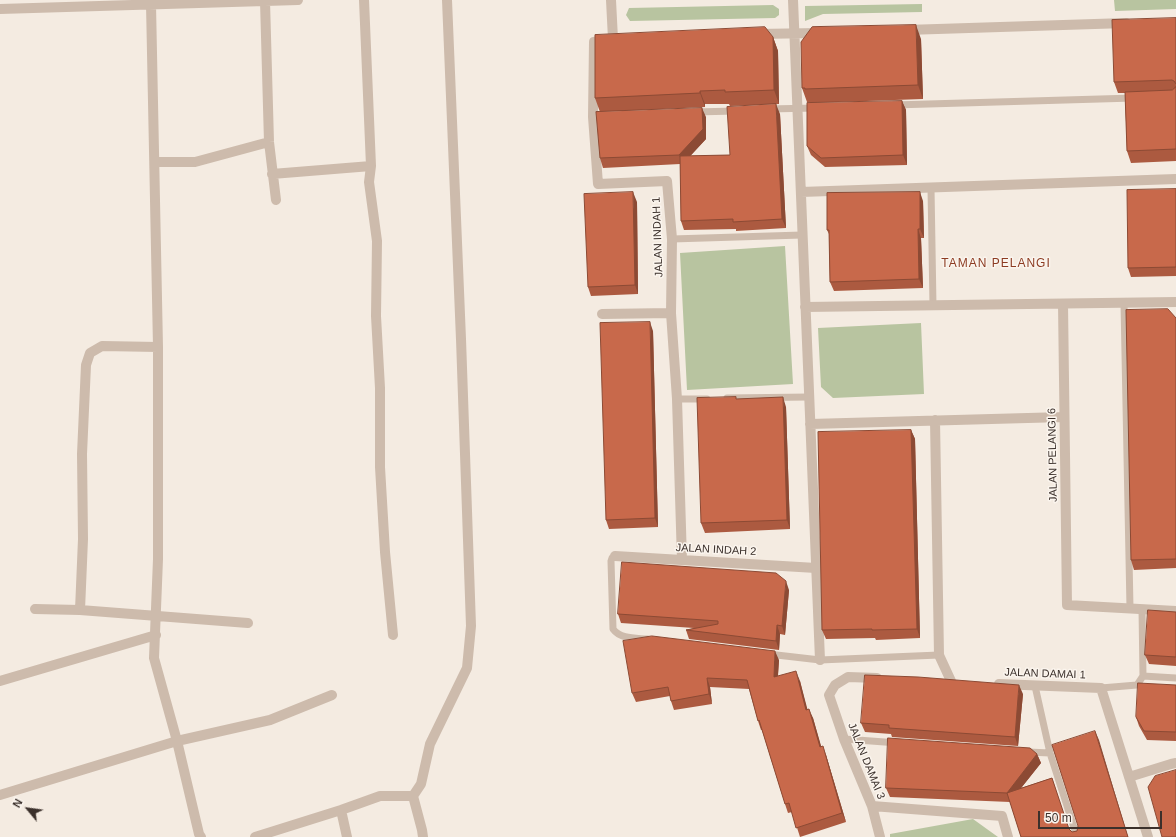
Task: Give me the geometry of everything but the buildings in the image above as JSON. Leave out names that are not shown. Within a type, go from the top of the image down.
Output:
[{"type":"street","points":[[0,9],[85,3],[151,4],[298,0]]},
{"type":"street","points":[[364,0],[371,166],[369,182],[377,241],[376,316],[380,388],[380,467],[385,552],[393,635]]},
{"type":"street","points":[[422,837],[422,830],[413,796],[421,784],[430,744],[467,668],[471,626],[461,331],[446,0]]},
{"type":"street","name":"JALAN INDAH 1","points":[[612,0],[616,38],[594,42],[598,184],[667,181],[672,239],[671,313],[677,399],[682,560]]},
{"type":"street","points":[[793,0],[820,660]]},
{"type":"street","points":[[265,1],[269,142],[276,200]]},
{"type":"street","points":[[151,4],[158,347],[158,559],[157,616],[154,658],[201,837]]},
{"type":"street","points":[[898,30],[1136,23]]},
{"type":"street","points":[[747,35],[826,32]]},
{"type":"street","points":[[155,162],[195,162],[269,142]]},
{"type":"street","points":[[272,174],[371,166]]},
{"type":"street","points":[[801,192],[1176,179]]},
{"type":"street","points":[[805,307],[1176,302]]},
{"type":"street","name":"JALAN PELANGI 6","points":[[1063,304],[1067,605],[1130,608]]},
{"type":"street","points":[[602,314],[671,313]]},
{"type":"street","points":[[80,610],[83,539],[82,454],[86,365],[90,353],[102,346],[158,347]]},
{"type":"street","points":[[810,424],[1064,417]]},
{"type":"street","points":[[935,420],[939,655],[951,681]]},
{"type":"street","name":"JALAN INDAH 2","points":[[615,556],[816,568]]},
{"type":"street","points":[[1130,608],[1176,611]]},
{"type":"street","points":[[35,610],[80,610],[248,623]]},
{"type":"street","points":[[0,681],[156,635]]},
{"type":"street","name":"JALAN DAMAI 3","points":[[880,837],[872,806],[844,739],[829,695],[835,686],[848,677],[888,679]]},
{"type":"street","name":"JALAN DAMAI 1","points":[[989,683],[1101,688]]},
{"type":"street","points":[[1101,688],[1148,837]]},
{"type":"street","points":[[0,795],[176,741],[270,720],[332,694]]},
{"type":"street","points":[[1129,777],[1171,764],[1176,764]]},
{"type":"street","points":[[255,837],[380,796],[413,796]]},
{"type":"street","points":[[872,806],[1002,816],[1008,837]]},
{"type":"street","points":[[341,810],[347,837]]},
{"type":"lane","points":[[888,106],[1145,98]]},
{"type":"lane","points":[[758,110],[820,108]]},
{"type":"lane","points":[[687,113],[742,110]]},
{"type":"lane","points":[[931,188],[933,306]]},
{"type":"lane","points":[[672,239],[802,235]]},
{"type":"lane","points":[[1124,303],[1130,608]]},
{"type":"lane","points":[[677,399],[809,397]]},
{"type":"lane","points":[[615,556],[611,561],[613,629],[616,634],[622,636],[654,640]]},
{"type":"lane","points":[[1101,688],[1137,685],[1143,676],[1142,609]]},
{"type":"lane","points":[[764,653],[820,660],[939,655]]},
{"type":"lane","points":[[1143,676],[1176,678]]},
{"type":"lane","points":[[1035,686],[1050,753],[1077,837]]},
{"type":"lane","points":[[844,739],[908,744]]},
{"type":"lane","points":[[1019,751],[1050,753]]},
{"type":"green space","points":[[1114,0],[1176,0],[1176,9],[1115,11]]},
{"type":"green space","points":[[922,4],[922,12],[823,14],[805,21],[805,6]]},
{"type":"green space","points":[[773,5],[779,9],[779,15],[775,18],[630,21],[626,15],[629,8]]},
{"type":"green space","points":[[785,246],[793,384],[687,390],[680,253]]},
{"type":"green space","points":[[921,323],[924,394],[833,398],[821,387],[818,328]]},
{"type":"green space","points":[[973,819],[998,837],[890,837],[890,834]]},
{"type":"district","name":"TAMAN PELANGI","points":[[996,264]]}]
